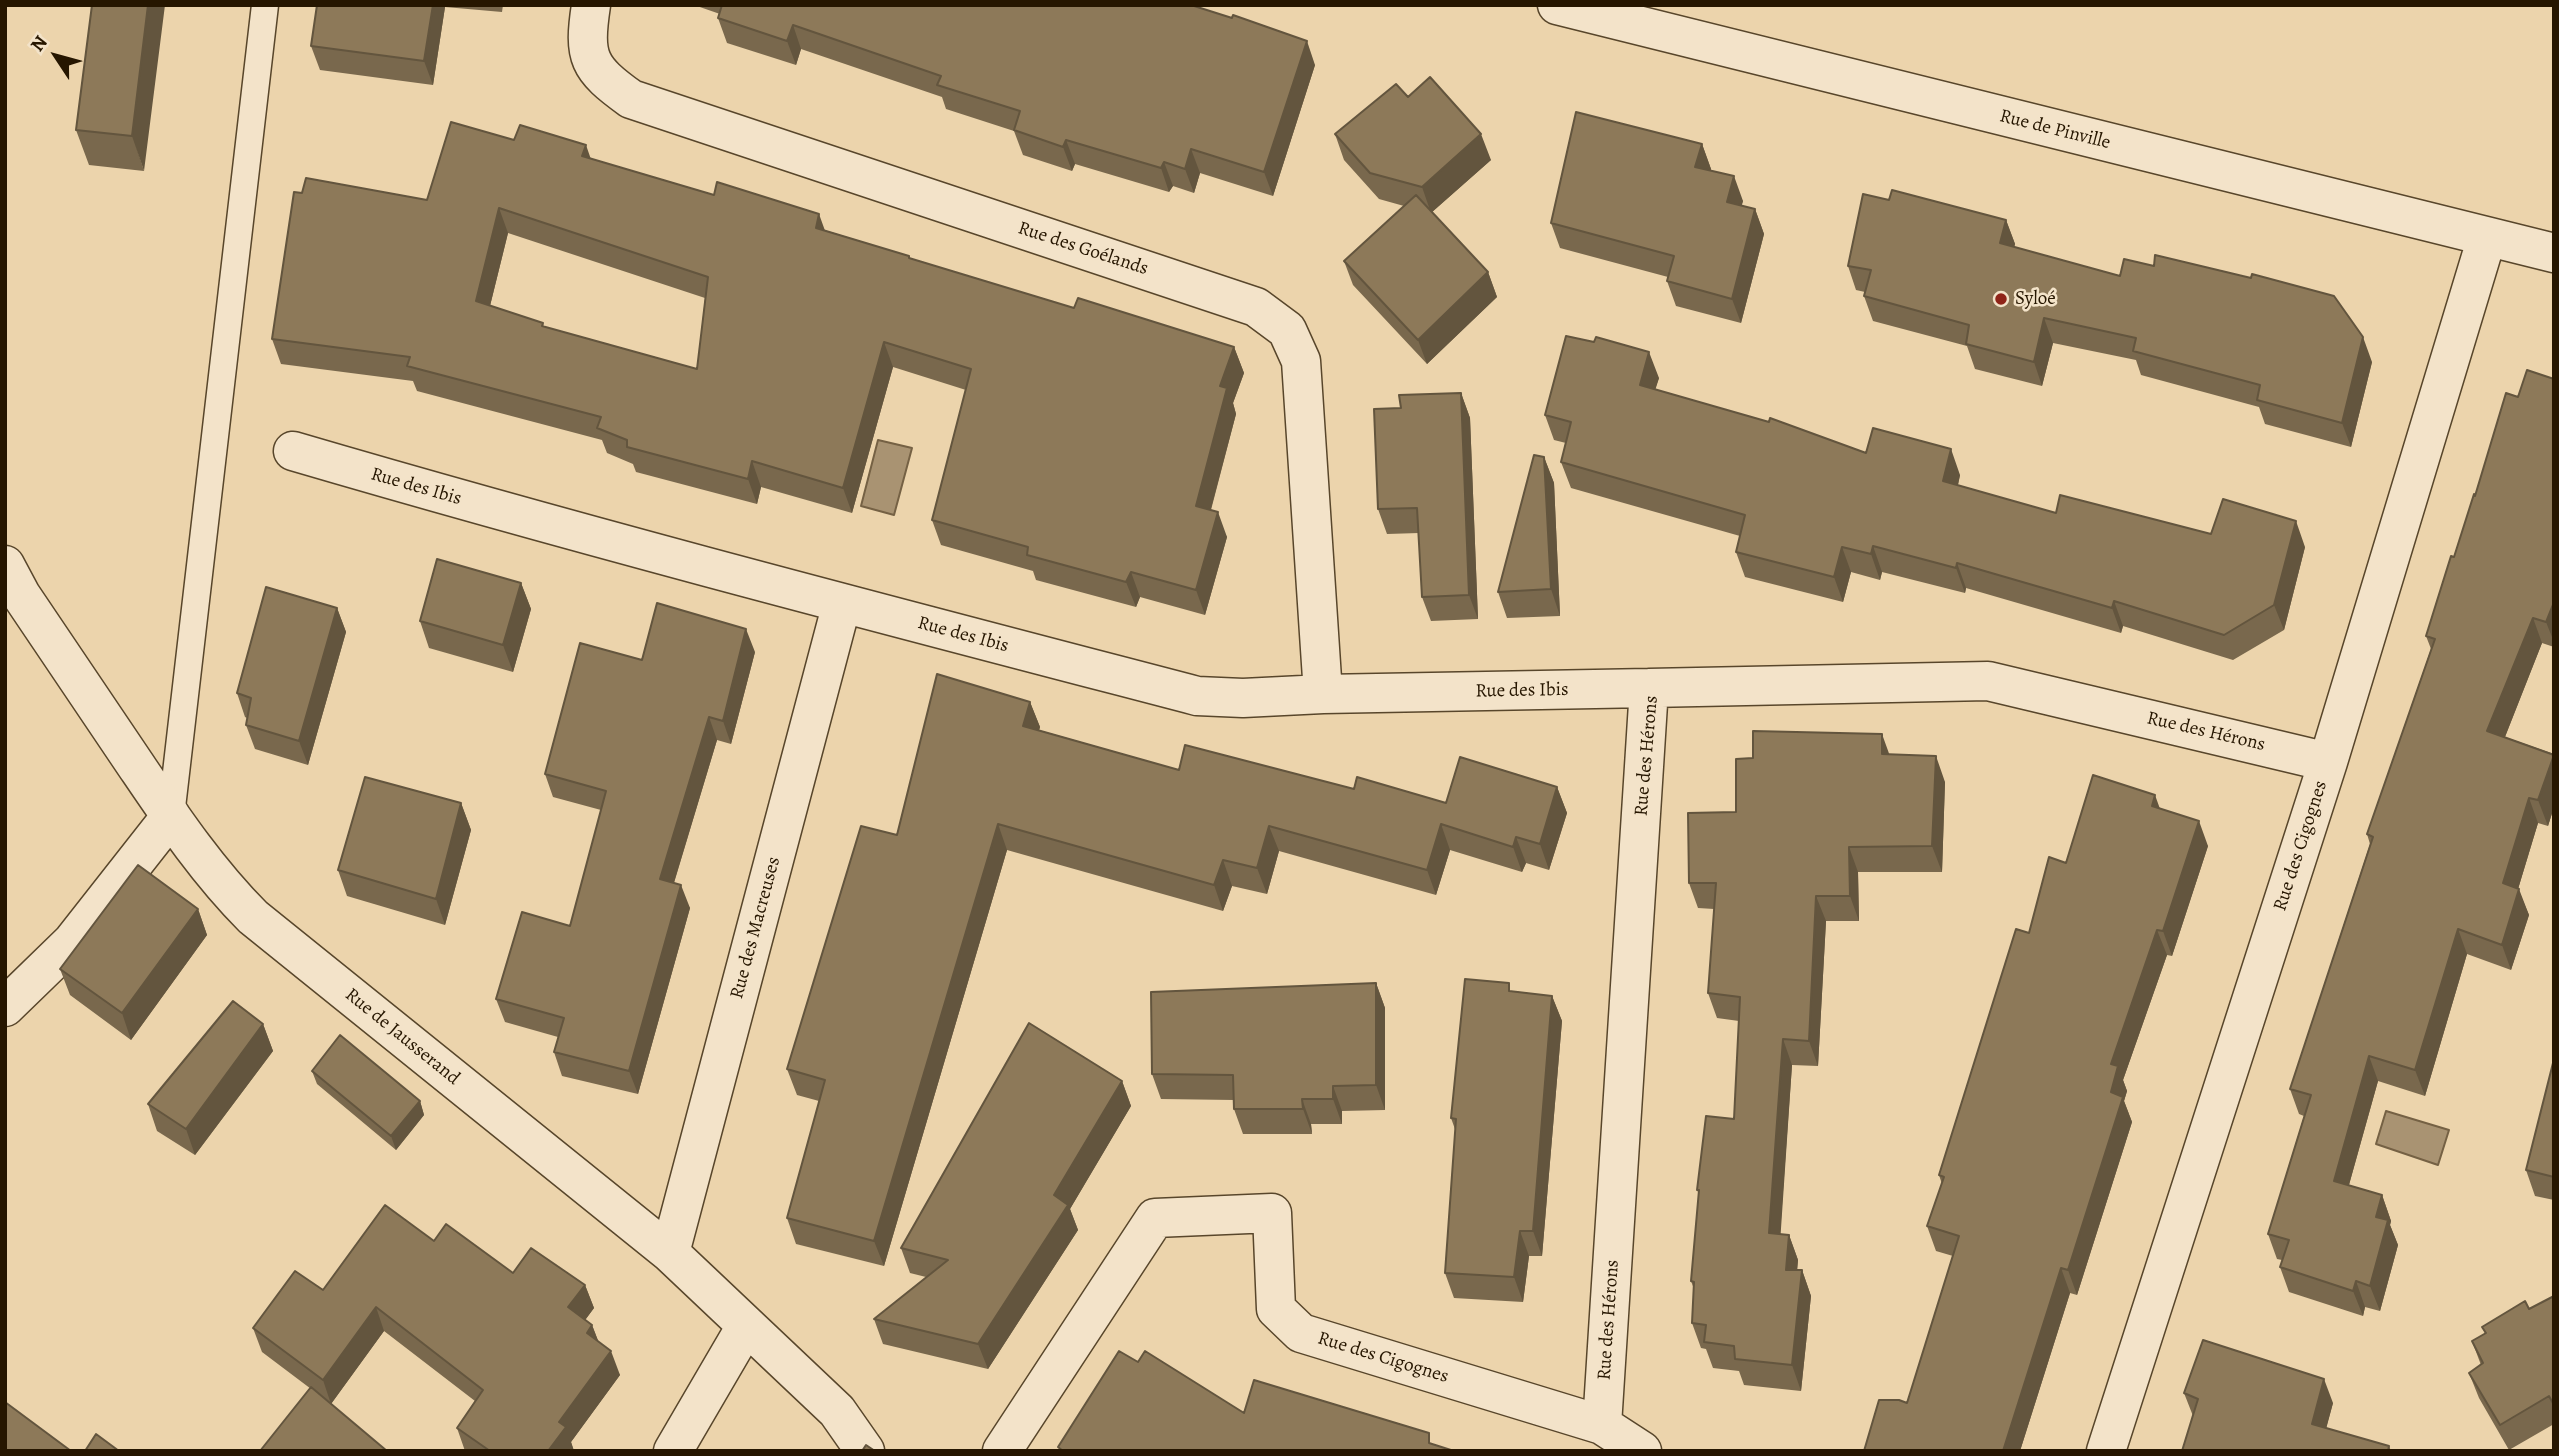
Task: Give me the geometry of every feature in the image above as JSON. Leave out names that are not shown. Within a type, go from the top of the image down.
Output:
[{"type":"street","name":"Rue des Goélands","points":[[591,5],[587,31],[588,57],[607,82],[631,99],[1256,307],[1287,330],[1301,360],[1323,694]]},
{"type":"street","name":"Rue de Pinville","points":[[1557,5],[2554,253]]},
{"type":"street","name":"Rue des Cigognes","points":[[2106,1451],[2328,762],[2487,237]]},
{"type":"street","name":"Rue des Ibis","points":[[293,451],[439,494],[842,603],[1197,695],[1243,698],[1650,688]]},
{"type":"street","name":"Rue de Jausserand","points":[[5,565],[21,595],[171,817],[222,885],[253,917],[670,1253],[837,1410],[864,1451]]},
{"type":"street","name":"Rue des Macreuses","points":[[670,1253],[842,603]]},
{"type":"street","name":"Rue des Hérons","points":[[1602,1425],[1650,688],[1988,681],[2328,762]]},
{"type":"street","points":[[5,1007],[72,942],[171,817]]},
{"type":"street","name":"Rue des Cigognes","points":[[1002,1451],[1155,1218],[1272,1213],[1276,1309],[1301,1333],[1602,1425],[1642,1451]]},
{"type":"street","points":[[673,1451],[746,1326]]},
{"type":"lane","points":[[171,817],[265,5]]},
{"type":"shaded area","points":[[878,440],[912,448],[894,515],[861,506]]},
{"type":"shaded area","points":[[2386,1111],[2449,1130],[2438,1165],[2376,1144]]},
{"type":"building","points":[[92,5],[148,5],[132,136],[76,130]]},
{"type":"building","points":[[317,5],[433,5],[424,61],[311,46]]},
{"type":"building","points":[[722,5],[1191,5],[1232,18],[1233,15],[1307,41],[1264,172],[1191,149],[1185,169],[1164,162],[1161,168],[1066,140],[1063,147],[1014,130],[1020,111],[937,85],[941,76],[793,25],[787,41],[718,18]]},
{"type":"building","points":[[1430,77],[1481,134],[1422,187],[1370,173],[1335,134],[1396,84],[1408,97]]},
{"type":"building","points":[[1576,112],[1702,144],[1695,167],[1734,176],[1727,202],[1755,209],[1732,299],[1667,281],[1674,256],[1551,223]]},
{"type":"building","points":[[451,122],[514,140],[520,125],[586,145],[582,156],[714,195],[717,182],[819,214],[816,228],[909,258],[1074,308],[1078,298],[1234,347],[1220,386],[1227,388],[1196,506],[1218,512],[1196,590],[1131,572],[1126,582],[1027,555],[1028,547],[932,520],[971,369],[884,342],[843,488],[752,461],[748,479],[627,447],[627,440],[597,428],[601,417],[407,366],[410,357],[272,339],[294,192],[302,193],[306,178],[427,200]],"holes":[[[499,208],[708,277],[697,369],[542,326],[543,323],[476,301]]]},
{"type":"building","points":[[1892,190],[2006,220],[2000,243],[2120,276],[2124,259],[2154,266],[2155,255],[2251,278],[2252,274],[2334,296],[2363,337],[2342,423],[2257,400],[2260,385],[2133,351],[2136,338],[2044,318],[2034,362],[1966,344],[1969,325],[1864,296],[1871,270],[1848,266],[1863,194],[1889,200]]},
{"type":"building","points":[[1416,195],[1488,272],[1418,340],[1344,261]]},
{"type":"building","points":[[1566,336],[1594,342],[1596,337],[1649,352],[1640,385],[1769,422],[1770,418],[1866,453],[1873,428],[1951,449],[1943,481],[2056,513],[2060,495],[2211,534],[2223,499],[2296,521],[2274,605],[2224,635],[2114,601],[2112,608],[1957,563],[1956,568],[1873,546],[1871,554],[1842,547],[1834,577],[1736,552],[1745,515],[1561,462],[1571,422],[1545,415]]},
{"type":"building","points":[[2527,370],[2554,379],[2554,602],[2546,622],[2533,618],[2487,731],[2554,755],[2538,800],[2529,798],[2503,883],[2519,889],[2502,945],[2458,929],[2415,1070],[2369,1056],[2334,1181],[2382,1195],[2376,1217],[2388,1220],[2370,1286],[2356,1281],[2353,1291],[2280,1267],[2289,1240],[2268,1234],[2311,1095],[2290,1089],[2373,837],[2367,834],[2435,639],[2426,636],[2451,556],[2454,557],[2474,494],[2475,496],[2506,393],[2518,397]]},
{"type":"building","points":[[1461,393],[1469,595],[1422,597],[1417,508],[1378,509],[1374,409],[1401,408],[1399,395]]},
{"type":"building","points":[[1534,455],[1544,457],[1551,589],[1498,592]]},
{"type":"building","points":[[437,559],[521,583],[503,645],[420,621]]},
{"type":"building","points":[[266,587],[337,608],[299,741],[246,725],[251,698],[237,693]]},
{"type":"building","points":[[657,603],[746,629],[723,721],[709,717],[660,879],[681,885],[629,1071],[554,1052],[564,1018],[496,999],[522,912],[570,926],[606,791],[545,774],[580,643],[642,660]]},
{"type":"building","points":[[937,674],[1030,702],[1023,726],[1179,770],[1185,745],[1354,789],[1357,777],[1446,803],[1460,757],[1557,787],[1540,844],[1516,837],[1513,847],[1441,824],[1427,870],[1269,826],[1257,868],[1223,860],[1214,885],[998,824],[874,1241],[787,1218],[825,1080],[787,1069],[861,826],[897,835]]},
{"type":"building","points":[[1753,731],[1882,734],[1882,754],[1936,756],[1932,846],[1849,847],[1850,896],[1816,896],[1809,1041],[1783,1039],[1769,1233],[1789,1235],[1786,1270],[1802,1270],[1792,1365],[1735,1359],[1734,1346],[1704,1342],[1706,1325],[1692,1323],[1694,1282],[1691,1281],[1697,1190],[1706,1116],[1734,1119],[1740,997],[1708,993],[1716,883],[1689,883],[1688,813],[1736,812],[1736,759],[1753,758]]},
{"type":"building","points":[[2093,775],[2155,795],[2152,806],[2199,821],[2163,931],[2157,930],[2111,1064],[2118,1066],[2111,1092],[2123,1097],[2068,1270],[2061,1268],[2003,1451],[1864,1451],[1879,1400],[1899,1400],[1907,1403],[1959,1236],[1927,1226],[1944,1177],[1939,1175],[2016,929],[2029,933],[2049,857],[2066,863]]},
{"type":"building","points":[[365,777],[461,803],[436,899],[338,870]]},
{"type":"building","points":[[138,865],[198,909],[122,1013],[60,969]]},
{"type":"building","points":[[1465,979],[1509,983],[1509,991],[1552,996],[1533,1231],[1520,1231],[1514,1277],[1445,1273],[1456,1119],[1451,1118]]},
{"type":"building","points":[[1376,983],[1376,1085],[1333,1086],[1333,1099],[1302,1099],[1303,1109],[1234,1109],[1233,1075],[1152,1074],[1151,992]]},
{"type":"building","points":[[233,1001],[263,1024],[186,1129],[148,1104]]},
{"type":"building","points":[[1029,1023],[1122,1081],[1054,1195],[1068,1205],[978,1344],[874,1319],[948,1260],[901,1248]]},
{"type":"building","points":[[340,1035],[420,1101],[391,1136],[312,1071]]},
{"type":"building","points":[[2554,1059],[2554,1177],[2526,1170]]},
{"type":"building","points":[[385,1205],[434,1241],[446,1224],[513,1273],[531,1248],[585,1285],[568,1307],[592,1325],[587,1333],[611,1351],[559,1422],[566,1427],[548,1451],[490,1451],[457,1428],[483,1390],[376,1307],[323,1380],[253,1328],[295,1271],[323,1290]]},
{"type":"building","points":[[2554,1296],[2554,1405],[2549,1396],[2500,1425],[2469,1373],[2483,1363],[2472,1341],[2486,1333],[2482,1327],[2525,1301],[2529,1309]]},
{"type":"building","points":[[2203,1340],[2324,1379],[2312,1424],[2389,1446],[2388,1451],[2182,1451],[2198,1399],[2184,1393]]},
{"type":"building","points":[[1119,1351],[1138,1362],[1145,1351],[1244,1413],[1254,1380],[1429,1433],[1429,1443],[1454,1451],[1063,1451],[1058,1447]]},
{"type":"building","points":[[311,1387],[387,1451],[260,1451]]},
{"type":"building","points":[[5,1402],[71,1451],[5,1451]]},
{"type":"building","points":[[96,1434],[119,1451],[85,1451]]},
{"type":"building","points":[[866,1445],[875,1451],[862,1451]]},
{"type":"place","name":"Syloé","points":[[2001,299]]}]
